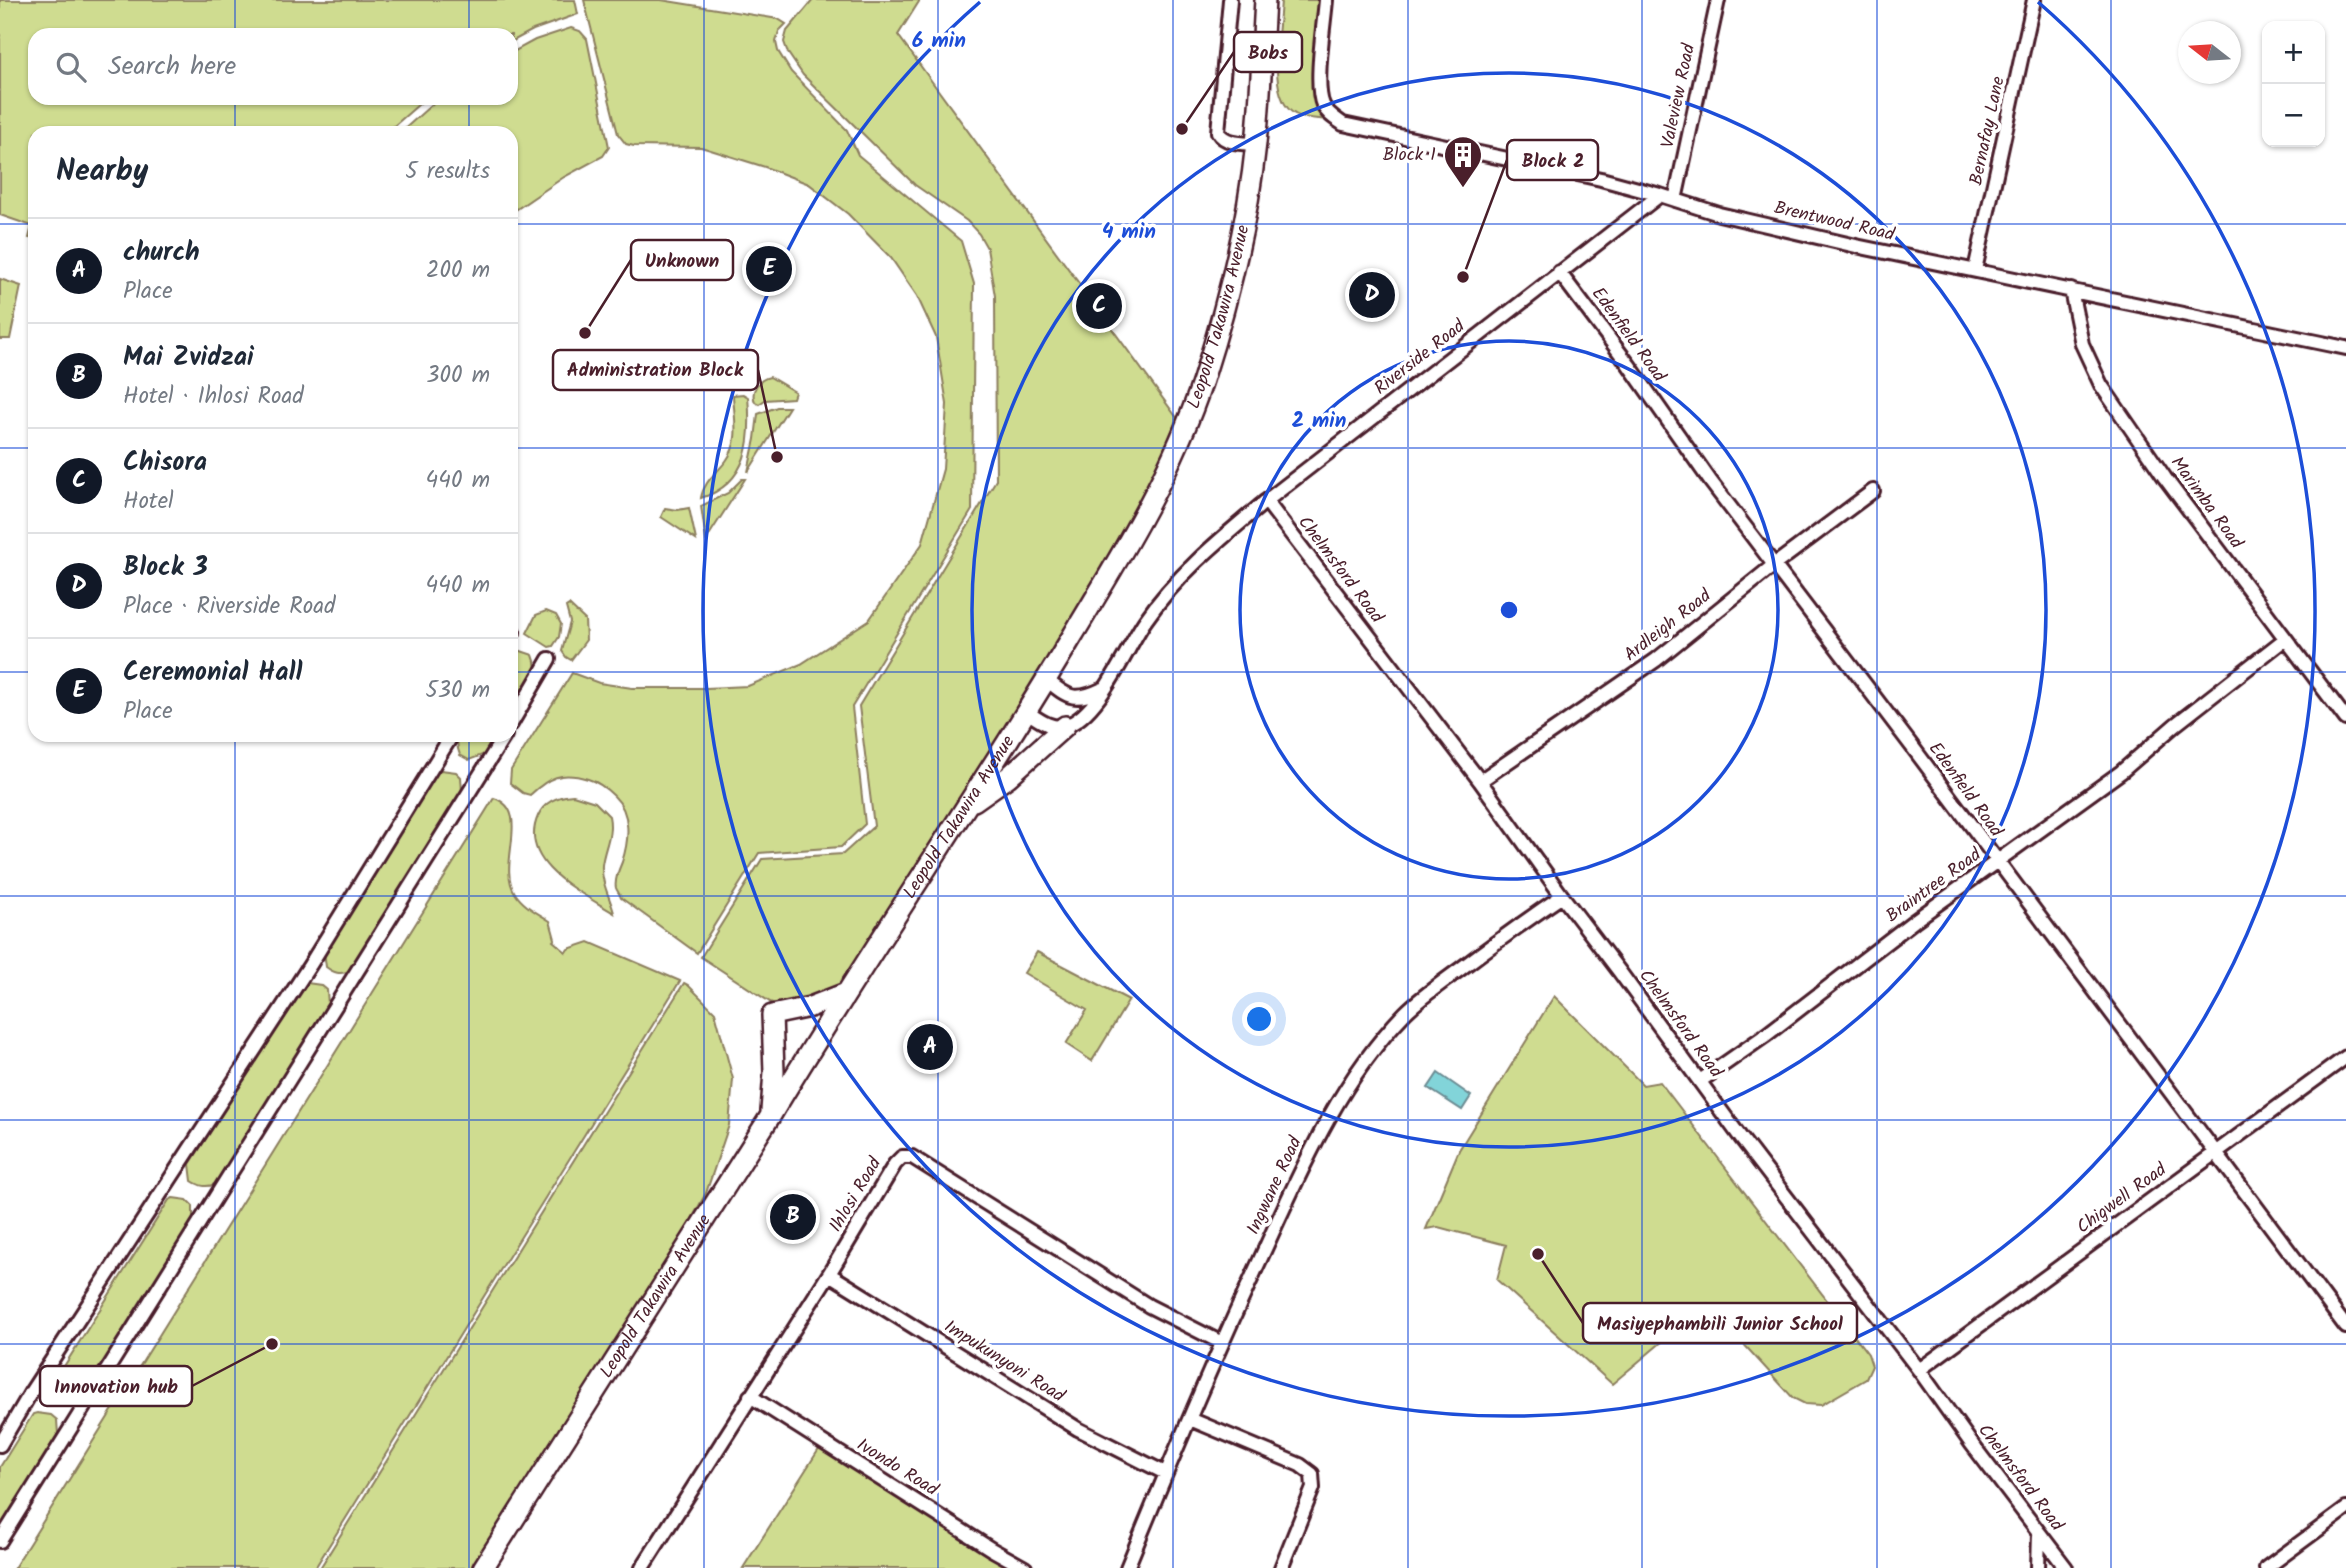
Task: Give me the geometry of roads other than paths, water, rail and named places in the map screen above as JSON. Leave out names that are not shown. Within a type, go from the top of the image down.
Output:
[{"type":"highway","name":"Leopold Takawira Avenue","points":[[482,1568],[771,1115],[846,992],[1027,712],[1148,506],[1202,382],[1235,266],[1256,145],[1265,0]]},
{"type":"highway","points":[[968,806],[1008,777],[1065,726]]},
{"type":"highway","points":[[771,1115],[774,1072],[772,1015],[810,1007],[846,992]]},
{"type":"street","points":[[1230,0],[1218,132],[1228,141],[1256,145]]},
{"type":"street","name":"Brentwood Road","points":[[1326,0],[1319,92],[1324,108],[1343,124],[1601,179],[1719,214],[1856,247],[2346,348]]},
{"type":"street","name":"Valeview Road","points":[[1675,200],[1718,0]]},
{"type":"street","name":"Bernafay Lane","points":[[1975,270],[2034,0]]},
{"type":"street","name":"Riverside Road","points":[[1065,726],[1088,710],[1107,687],[1146,619],[1223,537],[1660,195]]},
{"type":"street","name":"Edenfield Road","points":[[1559,272],[1629,365],[1711,482],[2346,1327]]},
{"type":"street","name":"Marimba Road","points":[[2071,290],[2082,344],[2101,385],[2165,478],[2346,719]]},
{"type":"street","name":"Ardleigh Road","points":[[1480,781],[1656,660],[1774,565],[1873,491]]},
{"type":"street","name":"Chelmsford Road","points":[[1266,501],[1480,781],[1741,1138],[1919,1370],[2066,1568]]},
{"type":"street","name":"Braintree Road","points":[[1700,1081],[2135,761],[2175,725],[2285,639]]},
{"type":"street","points":[[518,712],[549,659]]},
{"type":"street","points":[[1046,680],[1061,692],[1074,697],[1085,698],[1107,687]]},
{"type":"street","points":[[1027,712],[1045,724],[1065,726]]},
{"type":"street","points":[[0,1445],[38,1381],[310,965],[448,742]]},
{"type":"street","points":[[0,1541],[501,742]]},
{"type":"street","name":"Ingwane Road","points":[[1126,1568],[1222,1343],[1321,1130],[1368,1059],[1406,1012],[1507,934],[1562,896]]},
{"type":"street","name":"Chigwell Road","points":[[1919,1370],[2346,1058]]},
{"type":"street","name":"Ihlosi Road","points":[[642,1568],[898,1159],[912,1157],[1149,1306],[1222,1343]]},
{"type":"street","name":"Impukunyoni Road","points":[[829,1273],[1078,1429],[1166,1473]]},
{"type":"street","name":"Ivondo Road","points":[[750,1396],[1025,1568]]},
{"type":"street","points":[[1190,1419],[1300,1465],[1312,1474],[1313,1488],[1281,1568]]},
{"type":"street","points":[[2266,1568],[2346,1508]]},
{"type":"street","points":[[2038,1568],[2039,1533]]},
{"type":"water","points":[[1438,1073],[1471,1096],[1462,1110],[1428,1088]]},
{"type":"place","name":"Bobs","points":[[1182,129]]},
{"type":"place","name":"Block 1","points":[[1463,189]]},
{"type":"place","name":"Ceremonial Hall","points":[[769,269]]},
{"type":"place","name":"Block 2","points":[[1463,277]]},
{"type":"place","name":"Block 3","points":[[1372,295]]},
{"type":"place","name":"Chisora","points":[[1099,306]]},
{"type":"place","name":"Unknown","points":[[585,333]]},
{"type":"place","name":"Administration Block","points":[[777,457]]},
{"type":"place","name":"church","points":[[930,1047]]},
{"type":"place","name":"Mai Zvidzai","points":[[793,1217]]},
{"type":"place","name":"Masiyephambili Junior School","points":[[1538,1254]]},
{"type":"place","name":"Innovation hub","points":[[272,1344]]}]
